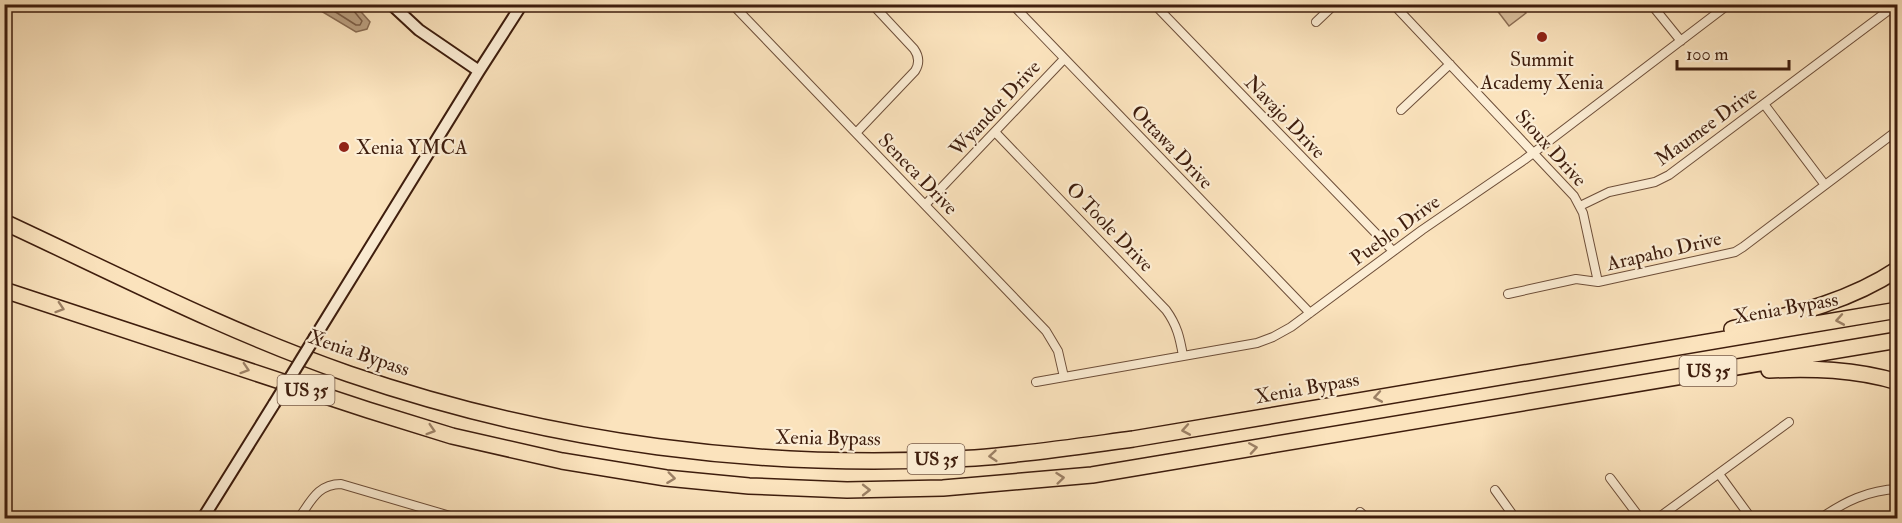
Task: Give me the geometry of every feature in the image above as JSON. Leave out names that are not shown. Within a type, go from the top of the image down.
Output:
[{"type":"highway","name":"Xenia Bypass","points":[[4,222],[258,339],[392,388],[507,420],[621,442],[702,453],[785,459],[852,461],[995,456],[1133,439],[1898,310]]},
{"type":"highway","points":[[1404,393],[1794,315],[1854,293],[1898,269]]},
{"type":"highway","name":"US 35","points":[[4,290],[368,410],[452,436],[541,457],[666,478],[749,486],[857,490],[943,488],[1073,477],[1898,340]]},
{"type":"highway","points":[[1519,403],[1563,400],[1741,372],[1768,370],[1839,370],[1898,382]]},
{"type":"main road","points":[[391,4],[419,30],[479,71]]},
{"type":"main road","points":[[203,519],[522,4]]},
{"type":"street","name":"Seneca Drive","points":[[732,4],[1046,331],[1058,351],[1064,377]]},
{"type":"street","points":[[856,133],[915,70],[919,62],[918,54],[914,49],[872,4]]},
{"type":"street","name":"Ottawa Drive","points":[[1012,4],[1310,313]]},
{"type":"street","name":"Navajo Drive","points":[[1154,4],[1393,251]]},
{"type":"street","points":[[1316,22],[1335,4]]},
{"type":"street","name":"Sioux Drive","points":[[1393,4],[1569,189],[1583,213],[1598,282]]},
{"type":"street","points":[[1651,4],[1681,41]]},
{"type":"street","name":"Pueblo Drive","points":[[1036,382],[1257,343],[1284,332],[1393,251],[1534,152],[1729,4]]},
{"type":"street","name":"Maumee Drive","points":[[1580,206],[1609,192],[1654,182],[1669,175],[1897,4]]},
{"type":"street","name":"Wyandot Drive","points":[[926,205],[1064,59]]},
{"type":"street","points":[[1401,110],[1450,64]]},
{"type":"street","points":[[1764,104],[1825,185]]},
{"type":"street","name":"Arapaho Drive","points":[[1508,294],[1576,279],[1598,282],[1735,252],[1898,130]]},
{"type":"street","name":"O Toole Drive","points":[[995,132],[1166,310],[1180,336],[1182,356]]},
{"type":"street","points":[[1658,519],[1789,422]]},
{"type":"street","points":[[1719,474],[1750,519]]},
{"type":"street","points":[[1610,478],[1640,519]]},
{"type":"street","points":[[299,519],[316,494],[334,484],[341,484],[457,519]]},
{"type":"street","points":[[1821,519],[1852,499],[1898,489]]},
{"type":"street","points":[[1495,490],[1515,519]]},
{"type":"street","points":[[1360,512],[1367,519]]},
{"type":"shaded area","points":[[1478,5],[1493,5],[1482,11]]},
{"type":"shaded area","points":[[1493,5],[1519,5],[1526,13],[1509,26]]},
{"type":"water","points":[[311,5],[355,5],[370,22],[367,29],[356,32]]},
{"type":"place","name":"Summit Academy Xenia","points":[[1542,37]]},
{"type":"place","name":"Xenia YMCA","points":[[344,147]]}]
